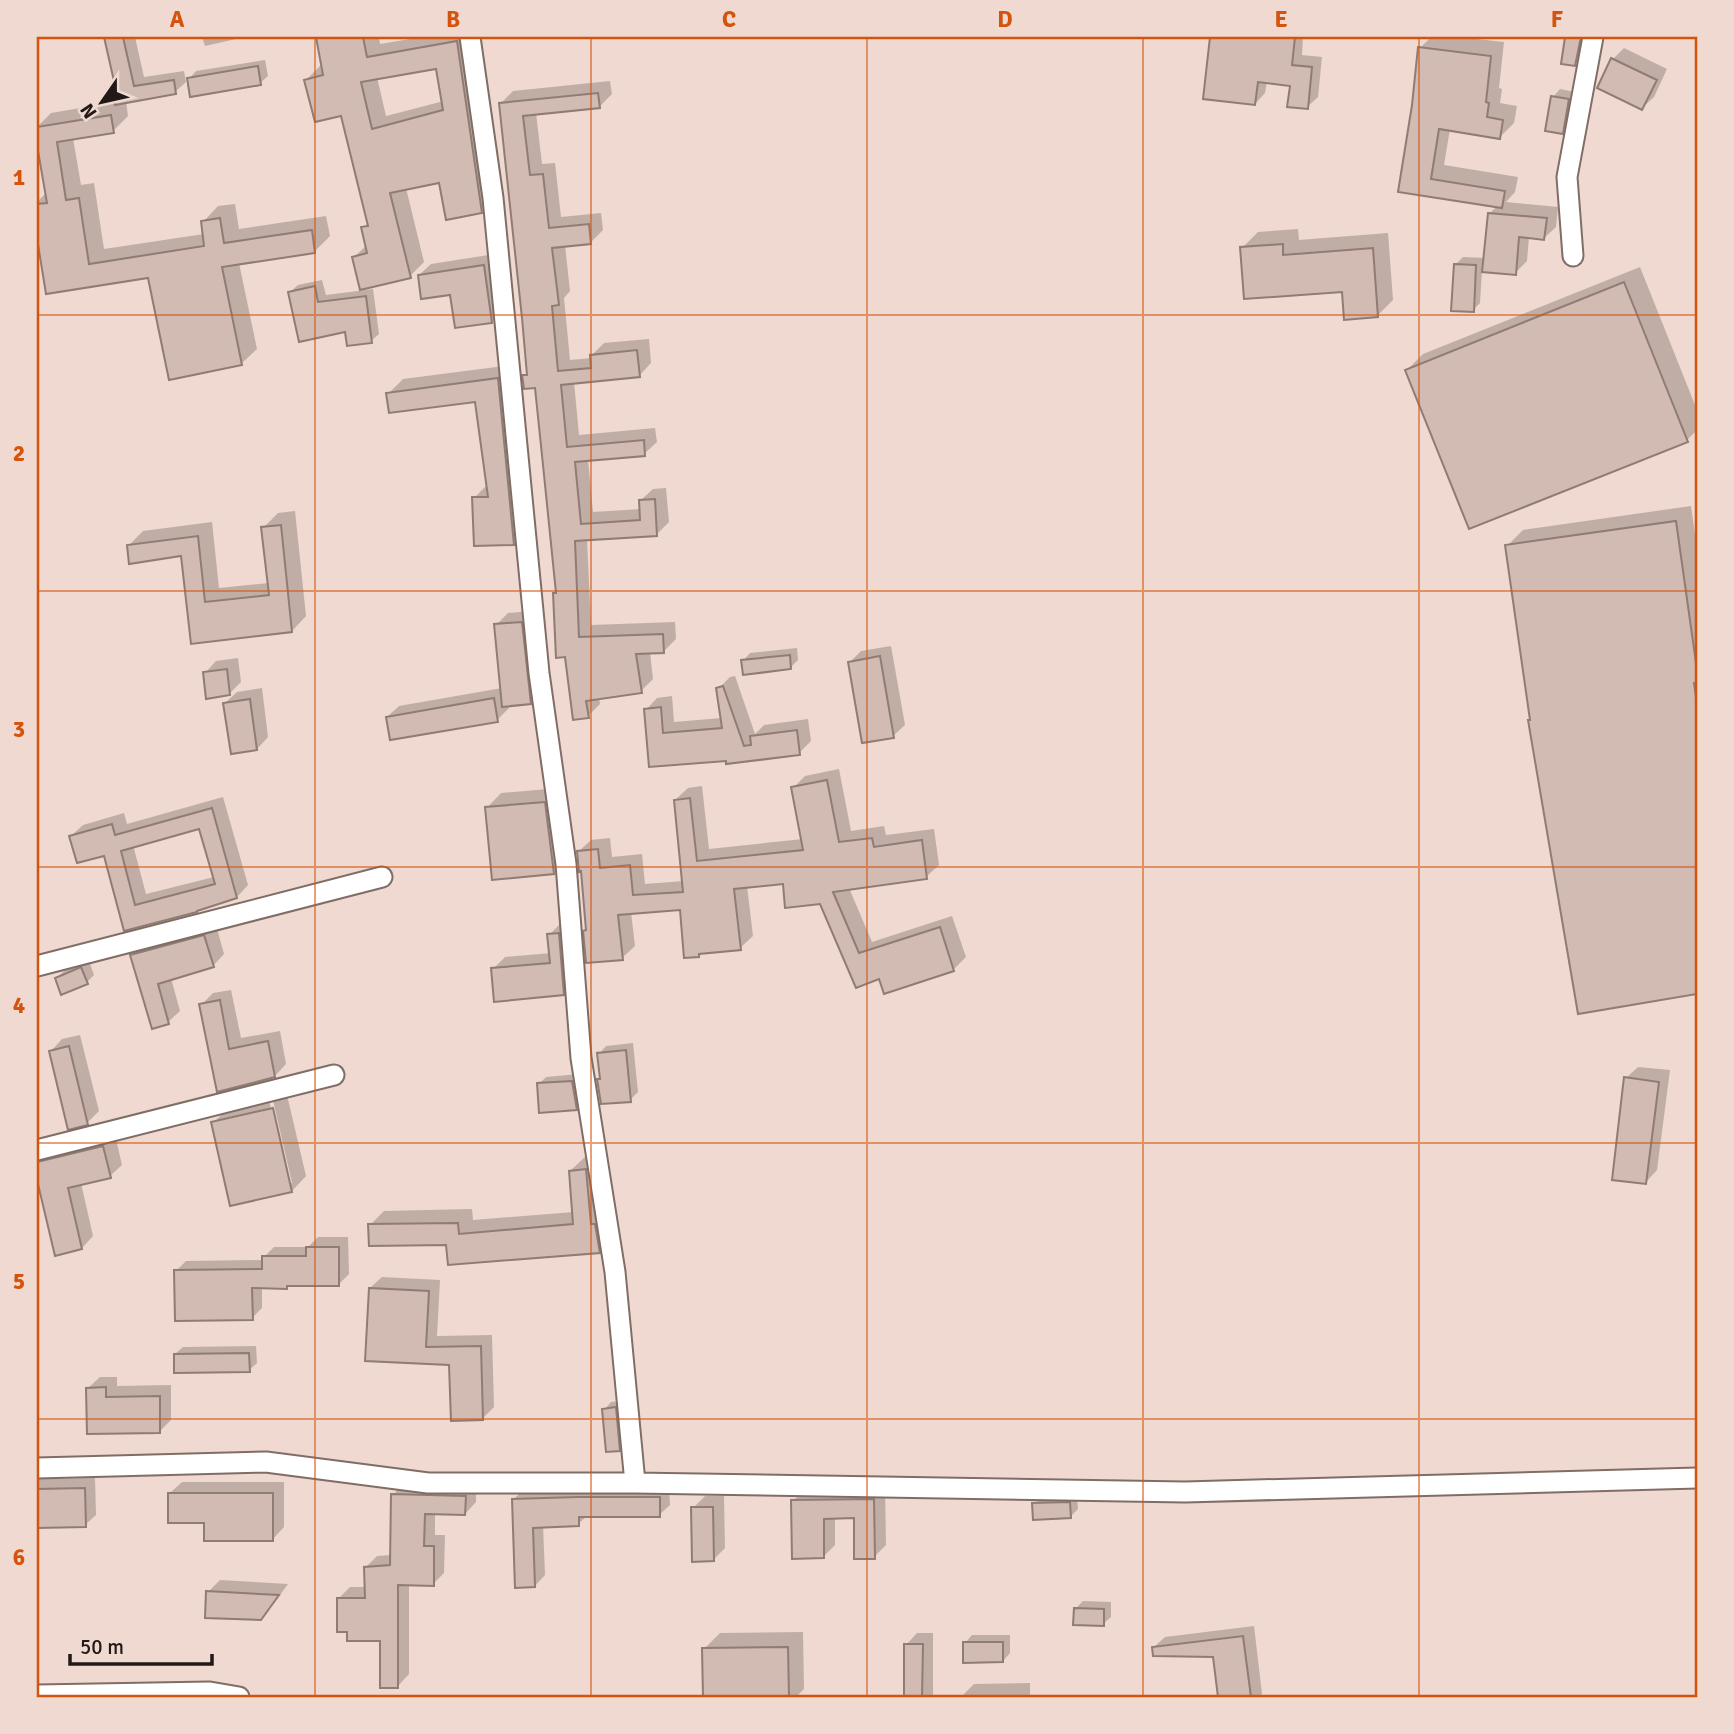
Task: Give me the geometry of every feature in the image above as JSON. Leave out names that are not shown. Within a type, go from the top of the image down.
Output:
[{"type":"street","points":[[470,37],[493,198],[538,673],[566,864],[580,1058],[615,1272],[635,1483]]},
{"type":"street","points":[[1573,256],[1567,177],[1593,37]]},
{"type":"street","points":[[37,966],[382,877]]},
{"type":"street","points":[[37,1150],[334,1075]]},
{"type":"street","points":[[37,1468],[266,1462],[428,1483],[635,1483],[1185,1492],[1697,1478]]},
{"type":"street","points":[[37,1695],[210,1692],[239,1697]]},
{"type":"building","points":[[104,37],[123,37],[134,86],[174,80],[176,94],[115,105],[112,90],[116,90]]},
{"type":"building","points":[[316,37],[363,37],[367,57],[457,41],[482,213],[446,220],[439,183],[390,193],[411,278],[360,290],[352,257],[367,253],[361,227],[368,226],[341,116],[315,122],[304,80],[323,75]],"holes":[[[436,69],[443,110],[372,129],[361,82]]]},
{"type":"building","points":[[1210,37],[1295,37],[1292,65],[1312,67],[1308,109],[1287,107],[1290,86],[1258,82],[1255,105],[1203,99]]},
{"type":"building","points":[[1565,37],[1581,37],[1575,66],[1561,64]]},
{"type":"building","points":[[1418,47],[1491,56],[1487,117],[1503,120],[1500,139],[1439,129],[1431,179],[1505,191],[1502,208],[1398,192]]},
{"type":"building","points":[[1611,58],[1657,80],[1642,110],[1597,88]]},
{"type":"building","points":[[258,66],[261,85],[190,97],[187,78]]},
{"type":"building","points":[[598,93],[600,108],[523,116],[530,175],[543,174],[549,228],[589,224],[591,244],[552,248],[559,305],[552,306],[558,371],[591,368],[590,355],[637,350],[640,377],[561,385],[567,447],[644,440],[645,456],[575,462],[581,524],[640,520],[639,500],[655,499],[657,536],[575,541],[579,637],[663,634],[664,653],[636,654],[642,693],[586,701],[589,718],[573,720],[565,657],[556,658],[553,593],[556,593],[535,388],[524,389],[522,375],[527,375],[499,103]]},
{"type":"building","points":[[1551,96],[1569,99],[1563,134],[1545,131]]},
{"type":"building","points":[[111,115],[114,133],[57,142],[66,200],[79,198],[89,264],[204,246],[201,221],[220,218],[224,243],[312,230],[315,253],[222,267],[242,365],[169,380],[148,278],[46,294],[37,238],[37,204],[47,203],[37,145],[37,127]]},
{"type":"building","points":[[1488,213],[1547,218],[1544,240],[1519,237],[1516,275],[1482,272]]},
{"type":"building","points":[[1283,244],[1283,255],[1373,248],[1378,317],[1344,320],[1342,292],[1244,299],[1240,247]]},
{"type":"building","points":[[1454,264],[1476,265],[1474,312],[1451,311]]},
{"type":"building","points":[[484,265],[492,323],[455,328],[450,295],[421,299],[418,275]]},
{"type":"building","points":[[1624,282],[1688,442],[1469,529],[1405,370]]},
{"type":"building","points":[[315,286],[318,302],[366,296],[372,343],[347,346],[345,332],[299,342],[288,292]]},
{"type":"building","points":[[498,378],[514,545],[474,546],[472,497],[488,497],[475,402],[389,413],[386,393]]},
{"type":"building","points":[[1676,521],[1697,670],[1697,683],[1694,683],[1697,704],[1697,994],[1578,1014],[1528,720],[1505,545]]},
{"type":"building","points":[[281,525],[292,632],[191,644],[181,556],[129,564],[127,545],[198,536],[205,602],[269,595],[261,527]]},
{"type":"building","points":[[522,622],[531,704],[502,707],[494,624]]},
{"type":"building","points":[[790,655],[791,669],[743,675],[741,660]]},
{"type":"building","points":[[880,656],[894,738],[862,743],[848,662]]},
{"type":"building","points":[[227,669],[230,695],[206,699],[203,672]]},
{"type":"building","points":[[723,686],[744,746],[751,745],[750,736],[797,730],[800,755],[726,764],[726,761],[649,767],[644,709],[661,707],[663,733],[722,728],[716,688]]},
{"type":"building","points":[[494,698],[498,722],[390,740],[386,717]]},
{"type":"building","points":[[250,699],[257,750],[231,754],[223,703]]},
{"type":"building","points":[[827,780],[839,842],[872,838],[874,847],[922,840],[927,879],[833,892],[859,953],[940,927],[954,971],[884,994],[879,979],[856,988],[820,904],[785,908],[783,884],[734,889],[741,950],[684,958],[680,910],[618,915],[623,960],[586,963],[583,931],[586,930],[577,851],[598,849],[600,868],[630,865],[633,895],[683,892],[674,800],[690,798],[697,861],[803,850],[791,787]]},
{"type":"building","points":[[545,802],[554,874],[492,880],[485,807]]},
{"type":"building","points":[[212,808],[237,898],[197,912],[124,931],[104,856],[77,863],[69,836],[112,824],[115,835]],"holes":[[[199,829],[215,884],[135,905],[121,851]]]},
{"type":"building","points":[[559,933],[564,995],[494,1002],[491,968],[550,963],[547,934]]},
{"type":"building","points":[[204,935],[214,967],[158,984],[169,1024],[152,1029],[130,955]]},
{"type":"building","points":[[81,967],[88,984],[61,995],[55,978]]},
{"type":"building","points":[[220,1000],[229,1049],[268,1041],[275,1077],[217,1092],[199,1004]]},
{"type":"building","points":[[69,1046],[88,1125],[68,1130],[49,1051]]},
{"type":"building","points":[[626,1050],[631,1102],[601,1104],[597,1053]]},
{"type":"building","points":[[1624,1077],[1659,1082],[1646,1184],[1612,1180]]},
{"type":"building","points":[[572,1081],[577,1110],[539,1113],[537,1083]]},
{"type":"building","points":[[273,1108],[292,1192],[230,1206],[211,1122]]},
{"type":"building","points":[[103,1146],[111,1178],[68,1188],[82,1249],[55,1256],[37,1180],[37,1162]]},
{"type":"building","points":[[586,1169],[591,1224],[595,1224],[600,1253],[448,1265],[446,1245],[369,1246],[368,1224],[458,1223],[459,1234],[573,1224],[569,1171]]},
{"type":"building","points":[[306,1247],[339,1247],[339,1286],[252,1288],[253,1320],[175,1321],[174,1270],[262,1269],[262,1256],[306,1256]]},
{"type":"building","points":[[369,1288],[429,1291],[426,1347],[481,1346],[483,1420],[451,1421],[449,1365],[365,1361]]},
{"type":"building","points":[[249,1353],[250,1372],[174,1373],[174,1354]]},
{"type":"building","points":[[106,1387],[106,1397],[160,1396],[160,1433],[87,1434],[86,1388]]},
{"type":"building","points":[[616,1407],[620,1451],[606,1452],[602,1409]]},
{"type":"building","points":[[85,1488],[86,1527],[37,1528],[37,1489]]},
{"type":"building","points":[[168,1493],[273,1493],[273,1541],[204,1541],[204,1523],[168,1523]]},
{"type":"building","points":[[391,1494],[466,1496],[465,1515],[425,1514],[424,1546],[434,1546],[434,1586],[398,1585],[398,1688],[380,1688],[380,1641],[347,1641],[347,1632],[337,1632],[337,1598],[365,1598],[364,1567],[390,1565]]},
{"type":"building","points":[[660,1497],[660,1517],[579,1517],[579,1526],[533,1528],[535,1587],[515,1588],[512,1499]]},
{"type":"building","points":[[874,1499],[875,1559],[854,1559],[854,1518],[824,1519],[824,1558],[792,1559],[791,1500]]},
{"type":"building","points":[[1070,1502],[1071,1518],[1033,1520],[1032,1503]]},
{"type":"building","points":[[691,1507],[713,1507],[714,1561],[692,1562]]},
{"type":"building","points":[[206,1591],[279,1595],[261,1620],[205,1618]]},
{"type":"building","points":[[1074,1608],[1104,1609],[1104,1626],[1073,1625]]},
{"type":"building","points":[[1243,1636],[1251,1697],[1218,1697],[1213,1657],[1153,1656],[1152,1647]]},
{"type":"building","points":[[963,1642],[1003,1642],[1003,1662],[963,1663]]},
{"type":"building","points":[[904,1644],[923,1644],[922,1697],[904,1697]]},
{"type":"building","points":[[788,1647],[789,1697],[703,1697],[702,1648]]}]
